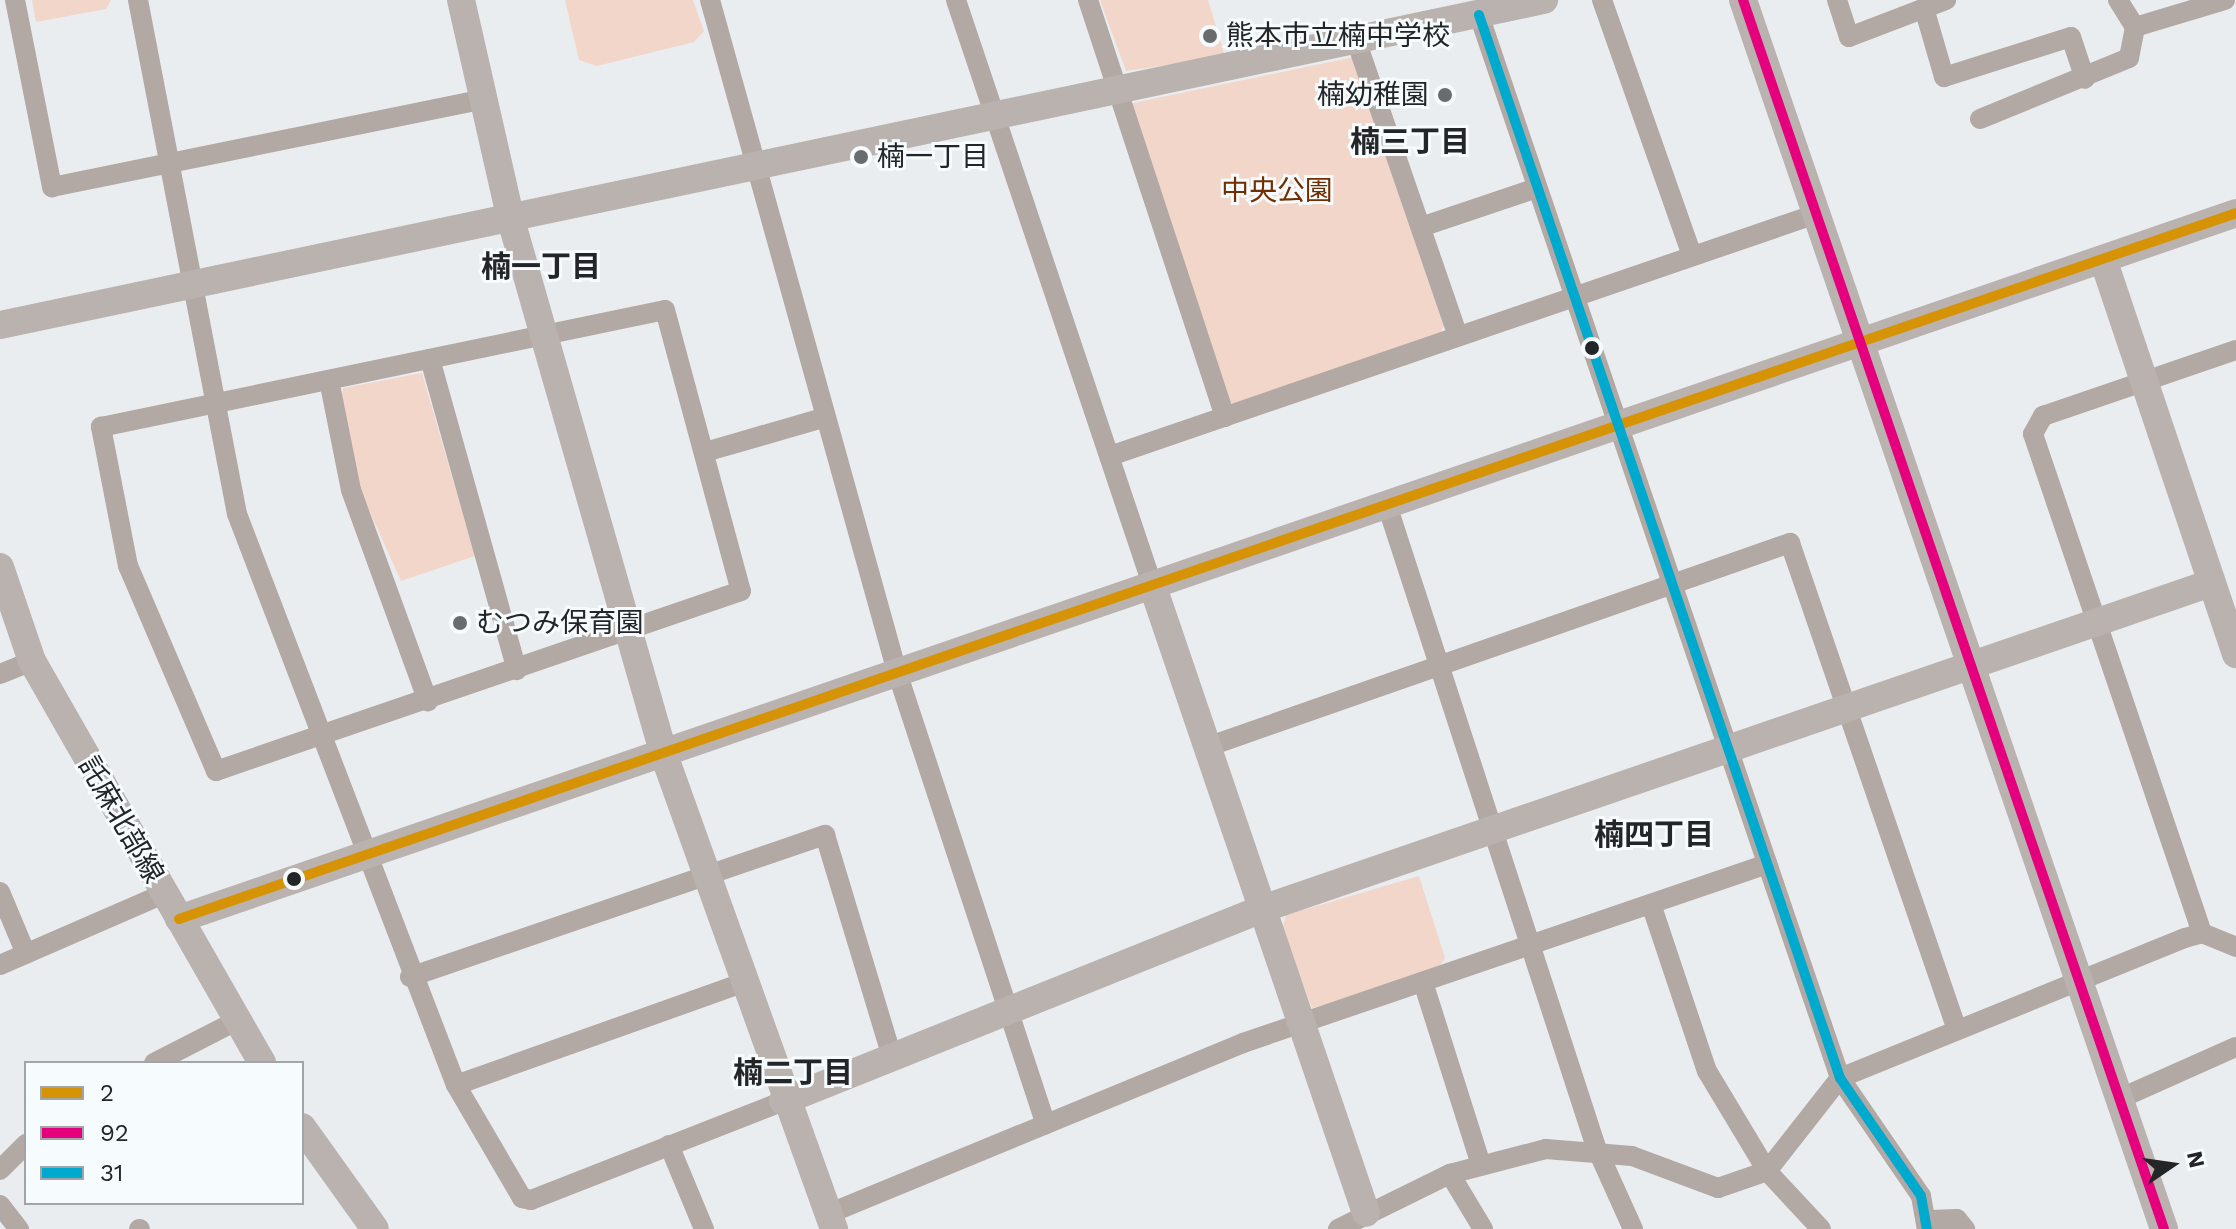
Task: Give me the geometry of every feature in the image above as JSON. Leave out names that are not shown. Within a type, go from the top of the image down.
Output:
[{"type":"street","points":[[15,0],[52,187],[484,99]]},
{"type":"street","points":[[138,0],[189,286],[237,514],[410,977],[456,1085],[522,1198],[783,1101],[1262,909],[1494,826],[2211,583]]},
{"type":"street","points":[[461,0],[511,220],[664,755],[783,1101],[831,1222],[1046,1124],[1301,1026],[1767,864]]},
{"type":"street","points":[[710,0],[752,169],[897,672],[1046,1124]]},
{"type":"street","points":[[956,0],[1369,1221]]},
{"type":"street","points":[[1088,0],[1225,417]]},
{"type":"street","points":[[0,325],[996,119],[1544,0]]},
{"type":"street","points":[[1602,0],[1692,255]]},
{"type":"street","points":[[1743,0],[1862,340],[1968,666],[2164,1229]]},
{"type":"street","points":[[1837,0],[1849,37],[1946,0]]},
{"type":"street","points":[[1980,119],[2085,79],[2129,58],[2135,27],[2118,0]]},
{"type":"street","points":[[2135,27],[2225,0]]},
{"type":"street","points":[[1924,8],[1944,77],[2071,37],[2085,79]]},
{"type":"street","points":[[1479,15],[1675,584],[1840,1078],[1928,1224],[1957,1219],[1965,1229]]},
{"type":"street","points":[[1357,43],[1457,334]]},
{"type":"street","points":[[1421,227],[1537,188]]},
{"type":"street","points":[[179,919],[1153,587],[1619,422],[2236,213]]},
{"type":"street","points":[[1110,456],[1457,334],[1816,214]]},
{"type":"street","points":[[2103,259],[2146,379],[2236,654]]},
{"type":"street","points":[[665,310],[741,591],[428,701],[216,771],[128,566],[101,427],[430,359],[665,310]]},
{"type":"street","points":[[2202,933],[2033,434],[2043,416],[2236,350]]},
{"type":"street","points":[[430,359],[517,670]]},
{"type":"street","points":[[329,380],[351,490],[428,701]]},
{"type":"street","points":[[705,452],[823,418]]},
{"type":"street","points":[[1387,505],[1534,944],[1596,1147],[1633,1229]]},
{"type":"street","points":[[1207,747],[1790,543],[1957,1030]]},
{"type":"street","name":"託麻北部線","points":[[0,567],[32,661],[261,1061]]},
{"type":"street","points":[[0,674],[32,661]]},
{"type":"street","points":[[410,977],[705,872],[825,835],[892,1057]]},
{"type":"street","points":[[0,892],[26,954]]},
{"type":"street","points":[[0,965],[163,894]]},
{"type":"street","points":[[1651,904],[1707,1071],[1767,1171],[1821,1229]]},
{"type":"street","points":[[1338,1229],[1369,1221],[1450,1174],[1546,1149],[1596,1147],[1718,1188],[1767,1171],[1840,1078],[2078,980],[2202,933],[2236,947]]},
{"type":"street","points":[[1423,982],[1481,1165]]},
{"type":"street","points":[[456,1085],[743,983]]},
{"type":"street","points":[[158,1061],[238,1020]]},
{"type":"street","points":[[2119,1099],[2236,1047]]},
{"type":"street","points":[[304,1130],[375,1229]]},
{"type":"street","points":[[669,1145],[704,1229]]},
{"type":"street","points":[[0,1170],[24,1146]]},
{"type":"street","points":[[1450,1174],[1483,1229]]},
{"type":"street","points":[[0,1205],[19,1229]]},
{"type":"green space","points":[[32,0],[111,0],[106,9],[36,22]]},
{"type":"green space","points":[[565,0],[693,0],[704,31],[694,42],[597,66],[579,60]]},
{"type":"green space","points":[[1100,0],[1208,0],[1225,56],[1126,71]]},
{"type":"green space","name":"中央公園","points":[[1354,57],[1444,326],[1440,334],[1234,404],[1226,401],[1129,114],[1133,103]]},
{"type":"green space","points":[[422,373],[475,556],[401,581],[360,490],[341,401],[343,388]]},
{"type":"green space","points":[[1419,876],[1445,958],[1435,974],[1312,1008],[1282,929],[1286,915]]},
{"type":"transit line","name":"92","points":[[1743,0],[2164,1229]]},
{"type":"transit line","name":"31","points":[[1479,15],[1840,1078],[1921,1196],[1927,1229]]},
{"type":"transit line","name":"2","points":[[179,919],[2236,213]]},
{"type":"place","name":"熊本市立楠中学校","points":[[1210,36]]},
{"type":"place","name":"楠幼稚園","points":[[1445,95]]},
{"type":"place","name":"楠一丁目","points":[[861,157]]},
{"type":"place","name":"むつみ保育園","points":[[460,623]]},
{"type":"district","name":"楠三丁目","points":[[1410,142]]},
{"type":"district","name":"楠一丁目","points":[[541,267]]},
{"type":"district","name":"楠四丁目","points":[[1654,835]]},
{"type":"district","name":"楠二丁目","points":[[793,1073]]}]
